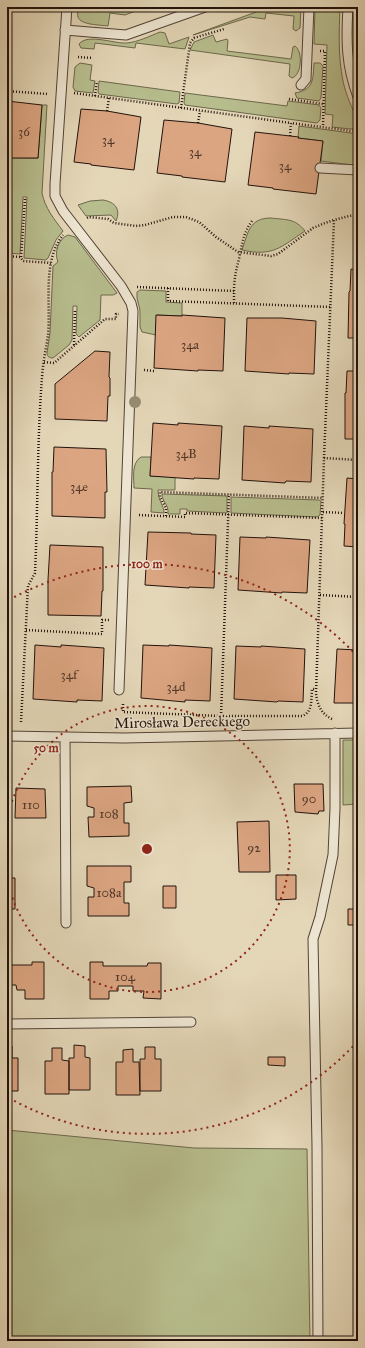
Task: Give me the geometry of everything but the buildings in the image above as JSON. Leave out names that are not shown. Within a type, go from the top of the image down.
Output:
[{"type":"lane","points":[[67,7],[55,196],[63,211],[121,286],[131,303],[133,314],[119,690]]},
{"type":"lane","points":[[65,30],[126,35],[204,7]]},
{"type":"lane","points":[[301,85],[306,79],[309,7]]},
{"type":"lane","points":[[348,7],[347,51],[353,84],[358,97]]},
{"type":"lane","points":[[320,168],[358,170]]},
{"type":"lane","points":[[318,1341],[313,939],[320,916],[333,855],[335,808],[335,733]]},
{"type":"lane","name":"Mirosława Dereckiego","points":[[7,736],[131,738],[358,733]]},
{"type":"lane","points":[[65,738],[66,923]]},
{"type":"lane","points":[[7,1024],[191,1022]]},
{"type":"path","points":[[181,108],[190,43],[194,38],[224,29]]},
{"type":"path","points":[[307,50],[325,51],[322,127]]},
{"type":"path","points":[[73,56],[93,58]]},
{"type":"path","points":[[95,96],[97,81]]},
{"type":"path","points":[[7,91],[61,95]]},
{"type":"path","points":[[70,93],[351,131],[358,130]]},
{"type":"path","points":[[107,111],[109,98]]},
{"type":"path","points":[[289,99],[324,104]]},
{"type":"path","points":[[198,123],[200,111]]},
{"type":"path","points":[[290,136],[291,123]]},
{"type":"path","points":[[25,199],[21,257],[23,261],[50,263]]},
{"type":"path","points":[[20,737],[28,586],[35,573],[42,376],[48,334],[50,263],[59,239],[65,232],[89,217],[108,219],[114,223],[136,226],[173,217],[186,217],[199,222],[216,237],[240,252],[271,256],[278,254],[313,228],[325,222],[349,216],[358,216]]},
{"type":"path","points":[[334,220],[316,700],[324,714],[337,720]]},
{"type":"path","points":[[234,303],[235,273],[245,233],[252,221]]},
{"type":"path","points":[[7,256],[21,257]]},
{"type":"path","points":[[121,286],[234,291]]},
{"type":"path","points":[[168,288],[168,301],[331,307]]},
{"type":"path","points":[[74,346],[76,309]]},
{"type":"path","points":[[44,362],[54,363],[105,319],[116,319],[116,314],[133,314]]},
{"type":"path","points":[[324,458],[358,460]]},
{"type":"path","points":[[166,516],[166,508],[160,497],[160,492],[323,498]]},
{"type":"path","points":[[221,716],[229,494]]},
{"type":"path","points":[[323,512],[344,513]]},
{"type":"path","points":[[126,514],[185,517],[185,513],[322,518]]},
{"type":"path","points":[[320,595],[358,597]]},
{"type":"path","points":[[26,630],[102,634],[102,620]]},
{"type":"path","points":[[124,700],[123,712],[221,716],[302,716],[309,712],[311,707],[312,689],[316,689]]},
{"type":"green space","points":[[78,7],[146,7],[125,15],[110,13],[108,26],[83,22],[78,17]]},
{"type":"green space","points":[[270,7],[301,7],[300,28],[296,31],[293,29],[294,16],[266,13],[265,19],[250,17],[193,35]]},
{"type":"green space","points":[[315,7],[340,7],[339,44],[341,72],[351,106],[358,121],[354,128],[351,129],[332,127],[333,115],[325,114],[327,45],[314,44]]},
{"type":"green space","points":[[160,32],[165,33],[169,44],[189,37],[185,49],[136,43],[135,48],[95,43],[94,49],[81,48],[79,44],[88,39],[127,43],[144,39]]},
{"type":"green space","points":[[213,35],[216,42],[227,39],[227,51],[291,59],[293,47],[295,46],[298,49],[300,58],[298,72],[292,78],[289,76],[290,64],[190,50],[194,42]]},
{"type":"green space","points":[[80,63],[92,65],[90,80],[95,81],[93,93],[75,91],[73,87],[75,67]]},
{"type":"green space","points":[[314,63],[320,63],[323,66],[321,98],[319,101],[297,98],[295,93],[306,89],[313,79]]},
{"type":"green space","points":[[99,81],[180,92],[179,103],[177,104],[99,94]]},
{"type":"green space","points":[[185,93],[287,106],[288,101],[319,105],[321,108],[320,120],[317,123],[185,105]]},
{"type":"green space","points":[[42,105],[47,105],[42,193],[53,218],[63,231],[56,240],[46,260],[24,258],[27,197],[23,197],[20,254],[7,253],[7,158],[38,158]]},
{"type":"green space","points":[[299,126],[358,134],[358,163],[352,165],[321,161],[323,141],[298,138]]},
{"type":"green space","points":[[103,200],[111,202],[116,207],[118,213],[116,221],[111,215],[86,216],[78,205],[90,201]]},
{"type":"green space","points":[[271,218],[294,222],[305,231],[276,249],[262,252],[242,250],[250,228],[258,221]]},
{"type":"green space","points":[[68,235],[75,237],[117,293],[113,295],[101,295],[100,320],[79,337],[76,334],[77,306],[73,306],[72,340],[69,345],[52,358],[48,356],[47,353],[50,333],[53,266],[58,262],[56,255],[59,243]]},
{"type":"green space","points":[[140,290],[166,291],[166,302],[182,303],[182,316],[157,315],[156,335],[142,332],[140,327],[140,310],[137,298],[137,292]]},
{"type":"green space","points":[[141,457],[151,457],[150,476],[175,477],[175,490],[158,490],[164,513],[151,512],[152,489],[134,488],[134,467]]},
{"type":"green space","points":[[162,494],[227,496],[227,513],[187,511],[187,509],[180,509],[180,514],[168,514]]},
{"type":"green space","points":[[231,497],[319,500],[321,501],[320,515],[317,517],[231,513]]},
{"type":"green space","points":[[343,740],[358,740],[358,804],[343,805]]},
{"type":"green space","points":[[7,1130],[194,1148],[307,1149],[310,1341],[7,1341]]}]
